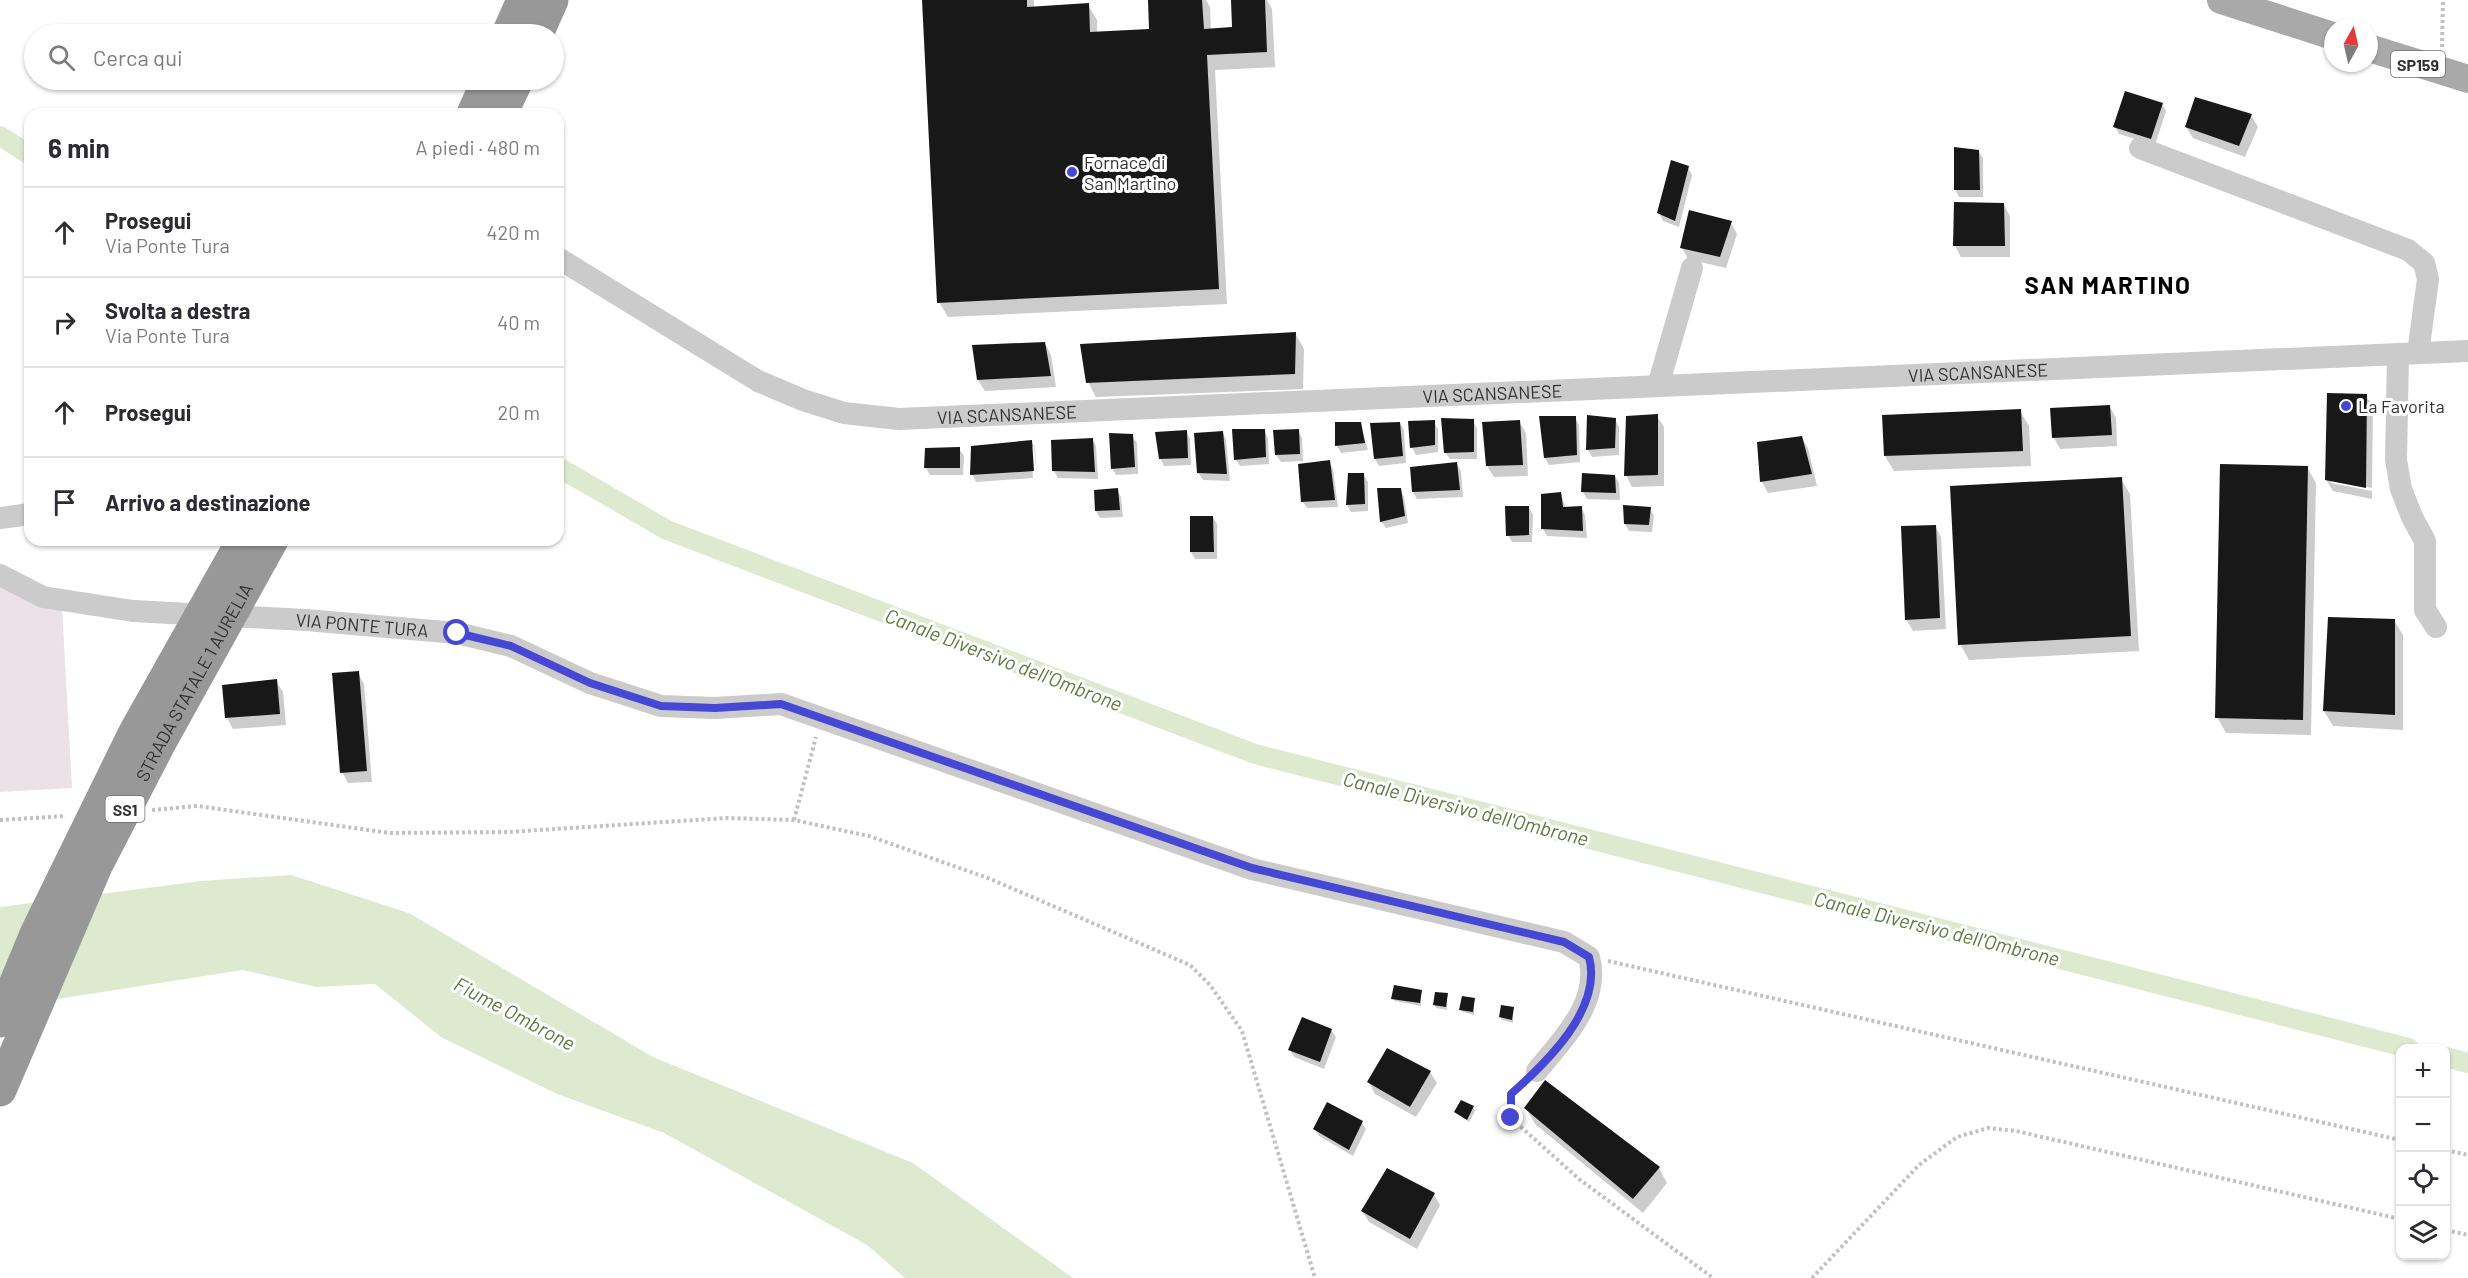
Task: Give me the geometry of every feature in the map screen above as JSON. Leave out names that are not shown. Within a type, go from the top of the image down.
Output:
[{"type":"highway","points":[[512,24],[523,0]]},
{"type":"highway","points":[[541,24],[552,0]]},
{"type":"highway","points":[[475,108],[483,90]]},
{"type":"highway","points":[[504,108],[512,90]]},
{"type":"highway","name":"STRADA STATALE 1 AURELIA","points":[[0,1021],[40,924],[135,732],[240,546]]},
{"type":"highway","name":"STRADA STATALE 1 AURELIA","points":[[0,1090],[60,944],[96,866],[159,744],[269,546]]},
{"type":"main road","points":[[2222,0],[2324,33]]},
{"type":"main road","name":"SP159","points":[[2378,51],[2455,76]]},
{"type":"street","points":[[2140,148],[2408,250],[2424,263],[2428,279],[2408,353],[2396,460],[2401,489],[2425,541],[2424,610],[2436,627]]},
{"type":"street","name":"VIA SCANSANESE","points":[[564,262],[758,381],[803,400],[844,413],[899,419],[2468,351]]},
{"type":"street","points":[[1658,386],[1692,268]]},
{"type":"street","points":[[0,518],[24,515]]},
{"type":"street","name":"VIA PONTE TURA","points":[[0,575],[43,597],[133,611],[306,620],[457,633],[511,646],[590,683],[661,706],[715,708],[781,704],[1252,868],[1564,942],[1591,964]]},
{"type":"street","points":[[1537,1071],[1581,1017],[1591,964]]},
{"type":"path","points":[[2443,0],[2455,76]]},
{"type":"path","points":[[794,820],[804,791],[816,739]]},
{"type":"path","points":[[151,810],[197,806],[390,833],[508,832],[727,818],[794,820],[869,836],[988,878],[1190,965],[1210,985],[1242,1031],[1315,1278]]},
{"type":"path","points":[[0,820],[69,815]]},
{"type":"path","points":[[1591,964],[2396,1139]]},
{"type":"path","points":[[1537,1071],[1511,1094],[1511,1118],[1579,1179],[1713,1278]]},
{"type":"path","points":[[1812,1278],[1919,1165],[1957,1137],[1988,1128],[2016,1131],[2396,1219]]},
{"type":"path","points":[[2450,1151],[2468,1155]]},
{"type":"path","points":[[2450,1231],[2468,1235]]},
{"type":"shaded area","points":[[0,584],[62,608],[72,788],[0,792]]},
{"type":"water","name":"Fiume Ombrone","points":[[291,875],[409,913],[653,1057],[913,1163],[1073,1278],[905,1278],[867,1245],[664,1133],[557,1094],[441,1037],[375,984],[316,987],[243,970],[0,1008],[0,907],[201,881]]},
{"type":"building","name":"Fornace di San Martino","points":[[922,0],[1027,0],[1027,7],[1089,3],[1090,32],[1149,29],[1148,0],[1202,0],[1204,29],[1232,27],[1231,0],[1265,0],[1267,52],[1207,55],[1219,289],[937,303]]},
{"type":"building","points":[[2125,91],[2163,103],[2151,139],[2113,127]]},
{"type":"building","points":[[2195,97],[2252,114],[2239,146],[2185,127]]},
{"type":"building","points":[[1954,147],[1979,150],[1980,190],[1954,190]]},
{"type":"building","points":[[1671,160],[1689,166],[1675,221],[1657,213]]},
{"type":"building","points":[[1954,202],[2004,203],[2005,246],[1953,246]]},
{"type":"building","points":[[1689,210],[1732,221],[1720,257],[1680,248]]},
{"type":"building","points":[[1296,332],[1295,374],[1086,383],[1080,344]]},
{"type":"building","points":[[1045,342],[1051,376],[977,380],[972,345]]},
{"type":"building","points":[[2327,393],[2367,394],[2366,488],[2325,480]]},
{"type":"building","points":[[2110,405],[2112,435],[2052,438],[2050,408]]},
{"type":"building","points":[[2021,409],[2023,451],[1884,456],[1882,415]]},
{"type":"building","points":[[1658,414],[1658,475],[1624,476],[1626,416]]},
{"type":"building","points":[[1587,415],[1616,418],[1615,448],[1586,450]]},
{"type":"building","points":[[1539,416],[1576,416],[1577,455],[1544,458]]},
{"type":"building","points":[[1441,418],[1474,419],[1474,452],[1444,453]]},
{"type":"building","points":[[1435,420],[1435,445],[1410,448],[1408,421]]},
{"type":"building","points":[[1520,420],[1523,465],[1486,466],[1482,422]]},
{"type":"building","points":[[1335,422],[1361,422],[1365,443],[1335,446]]},
{"type":"building","points":[[1400,422],[1403,456],[1374,459],[1370,423]]},
{"type":"building","points":[[1232,429],[1265,429],[1266,457],[1234,460]]},
{"type":"building","points":[[1299,429],[1300,454],[1275,455],[1273,430]]},
{"type":"building","points":[[1187,430],[1188,458],[1159,459],[1155,432]]},
{"type":"building","points":[[1223,431],[1227,474],[1197,473],[1194,433]]},
{"type":"building","points":[[1109,433],[1133,434],[1135,467],[1111,469]]},
{"type":"building","points":[[1802,436],[1812,474],[1760,482],[1757,442]]},
{"type":"building","points":[[1093,438],[1095,472],[1052,471],[1051,440]]},
{"type":"building","points":[[1032,440],[1034,471],[970,475],[971,446]]},
{"type":"building","points":[[960,447],[960,468],[924,468],[925,448]]},
{"type":"building","points":[[1330,460],[1335,500],[1301,502],[1298,464]]},
{"type":"building","points":[[1457,462],[1460,490],[1412,492],[1410,467]]},
{"type":"building","points":[[2220,464],[2308,466],[2303,720],[2215,718]]},
{"type":"building","points":[[1348,473],[1364,473],[1365,504],[1346,505]]},
{"type":"building","points":[[1582,473],[1615,475],[1616,493],[1581,492]]},
{"type":"building","points":[[2122,477],[2131,636],[1958,645],[1950,486]]},
{"type":"building","points":[[1118,488],[1120,510],[1095,511],[1094,490]]},
{"type":"building","points":[[1377,488],[1401,488],[1405,516],[1380,522]]},
{"type":"building","points":[[1561,492],[1563,507],[1582,506],[1583,531],[1541,529],[1541,494]]},
{"type":"building","points":[[1623,505],[1651,507],[1649,525],[1624,524]]},
{"type":"building","points":[[1505,506],[1529,506],[1529,535],[1506,536]]},
{"type":"building","points":[[1190,516],[1213,516],[1214,552],[1190,552]]},
{"type":"building","points":[[1936,525],[1940,618],[1905,620],[1901,526]]},
{"type":"building","points":[[2328,617],[2395,619],[2395,715],[2323,711]]},
{"type":"building","points":[[359,671],[367,771],[340,773],[332,673]]},
{"type":"building","points":[[277,679],[280,714],[225,718],[222,685]]},
{"type":"building","points":[[1394,985],[1422,990],[1420,1003],[1391,999]]},
{"type":"building","points":[[1435,992],[1448,993],[1446,1007],[1433,1005]]},
{"type":"building","points":[[1462,996],[1475,998],[1473,1012],[1459,1010]]},
{"type":"building","points":[[1501,1005],[1514,1007],[1512,1020],[1499,1017]]},
{"type":"building","points":[[1302,1017],[1332,1029],[1320,1062],[1288,1050]]},
{"type":"building","points":[[1387,1048],[1431,1071],[1410,1107],[1367,1082]]},
{"type":"building","points":[[1545,1080],[1660,1167],[1633,1199],[1524,1108]]},
{"type":"building","points":[[1461,1100],[1474,1106],[1467,1120],[1454,1112]]},
{"type":"building","points":[[1327,1102],[1363,1121],[1349,1150],[1313,1129]]},
{"type":"building","points":[[1387,1168],[1435,1193],[1410,1239],[1361,1211]]},
{"type":"waterway","name":"Canale Diversivo dell'Ombrone","points":[[0,136],[24,151]]},
{"type":"waterway","name":"Canale Diversivo dell'Ombrone","points":[[564,470],[667,530],[1255,754],[2396,1045]]},
{"type":"waterway","name":"Canale Diversivo dell'Ombrone","points":[[2450,1058],[2468,1063]]},
{"type":"place","name":"Fornace di San Martino","points":[[1072,172]]},
{"type":"place","name":"La Favorita","points":[[2346,406]]},
{"type":"district","name":"SAN MARTINO","points":[[2108,284]]},
{"type":"route","points":[[457,633],[511,646],[590,683],[661,706],[715,708],[781,704],[1252,868],[1564,942],[1589,957],[1593,970],[1581,1017],[1537,1071],[1511,1094],[1511,1118]]}]
